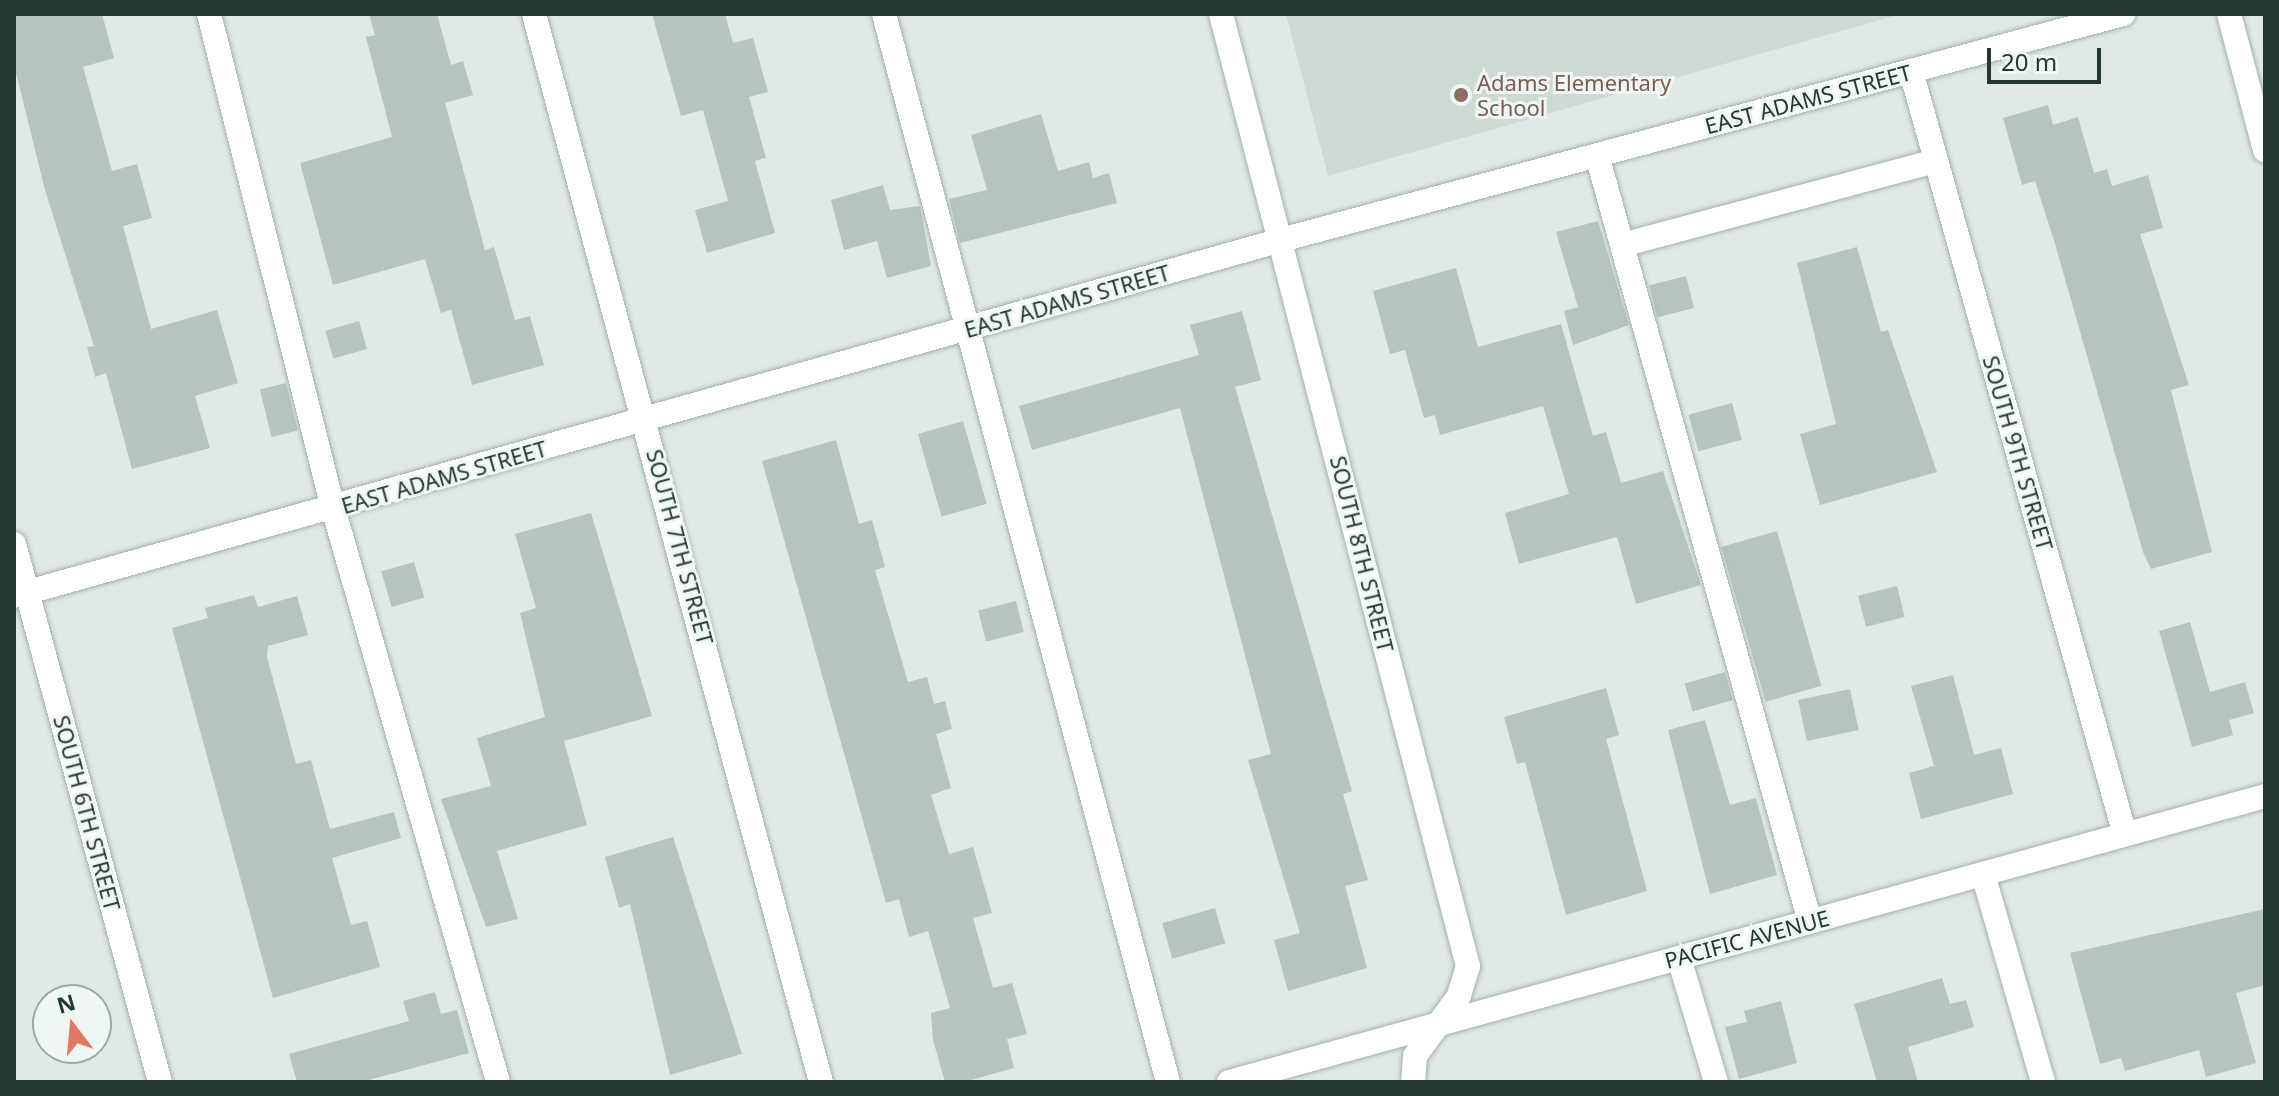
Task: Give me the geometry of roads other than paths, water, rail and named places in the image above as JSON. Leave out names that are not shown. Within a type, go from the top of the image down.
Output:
[{"type":"street","points":[[209,14],[333,508],[498,1082]]},
{"type":"street","name":"SOUTH 7TH STREET","points":[[534,14],[646,421],[821,1082]]},
{"type":"street","points":[[884,14],[1168,1082]]},
{"type":"street","name":"SOUTH 8TH STREET","points":[[1221,14],[1468,966],[1459,996],[1415,1056],[1413,1082]]},
{"type":"street","name":"EAST ADAMS STREET","points":[[21,594],[646,421],[1281,240],[2123,14]]},
{"type":"street","points":[[2229,14],[2265,150]]},
{"type":"street","name":"SOUTH 9TH STREET","points":[[1911,71],[2125,835]]},
{"type":"street","points":[[1597,155],[1810,922]]},
{"type":"street","points":[[1622,245],[1936,161]]},
{"type":"street","name":"SOUTH 6TH STREET","points":[[14,544],[21,594],[160,1082]]},
{"type":"street","name":"PACIFIC AVENUE","points":[[1229,1082],[2265,796]]},
{"type":"street","points":[[1983,874],[2043,1082]]},
{"type":"street","points":[[1679,958],[1716,1082]]},
{"type":"place","name":"Adams Elementary School","points":[[1461,95]]}]
